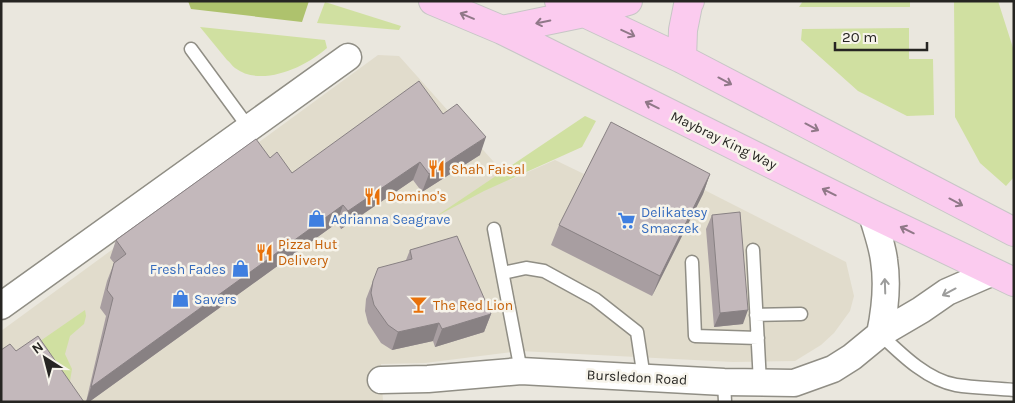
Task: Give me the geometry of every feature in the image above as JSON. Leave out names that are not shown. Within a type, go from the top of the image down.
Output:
[{"type":"main road","name":"Maybray King Way","points":[[433,1],[502,30],[1003,277]]},
{"type":"main road","points":[[559,1],[579,7],[682,58],[1014,232]]},
{"type":"main road","points":[[502,30],[579,7],[628,1]]},
{"type":"main road","points":[[682,58],[683,30],[690,1]]},
{"type":"street","points":[[1,306],[348,57]]},
{"type":"street","points":[[872,214],[884,260],[886,293],[880,334]]},
{"type":"street","name":"Bursledon Road","points":[[381,380],[428,379],[521,371],[644,378],[725,392],[760,383],[794,383],[833,369],[852,357],[880,334],[947,292],[1003,277]]},
{"type":"lane","points":[[191,49],[249,128]]},
{"type":"lane","points":[[494,229],[521,371]]},
{"type":"lane","points":[[753,250],[760,383]]},
{"type":"lane","points":[[692,262],[695,336],[758,338]]},
{"type":"lane","points":[[503,273],[526,268],[544,271],[595,298],[637,332],[644,378]]},
{"type":"lane","points":[[756,315],[801,314]]},
{"type":"lane","points":[[880,334],[903,356],[935,378],[955,385],[1014,390]]},
{"type":"shaded area","points":[[378,55],[399,56],[510,180],[555,160],[584,174],[602,138],[846,262],[854,296],[850,311],[834,333],[821,345],[795,361],[733,362],[520,351],[425,363],[381,364],[383,402],[1,402],[1,331]]},
{"type":"green space","points":[[188,1],[309,1],[302,22],[191,9]]},
{"type":"green space","points":[[803,1],[910,1],[910,7],[799,7]]},
{"type":"green space","points":[[954,1],[998,1],[1014,51],[1014,177],[1006,186],[980,163],[955,117]]},
{"type":"green space","points":[[325,2],[401,26],[399,30],[317,23]]},
{"type":"green space","points":[[200,27],[325,40],[327,48],[296,68],[283,73],[257,76],[246,74],[234,67]]},
{"type":"green space","points":[[909,28],[909,59],[933,59],[934,115],[907,116],[858,91],[801,40],[802,29]]},
{"type":"green space","points":[[585,116],[596,121],[582,147],[484,191],[435,217]]},
{"type":"green space","points":[[85,310],[84,324],[70,336],[65,354],[72,369],[70,381],[63,388],[33,346]]},
{"type":"building","points":[[419,81],[443,114],[457,104],[486,137],[429,174],[420,162],[348,211],[343,205],[91,387],[113,298],[107,290],[114,263],[126,254],[116,240],[256,139],[270,158],[277,152],[292,173]]},
{"type":"building","name":"Delikatesy Smaczek","points":[[611,122],[710,174],[660,276],[559,225]]},
{"type":"building","points":[[740,212],[748,310],[720,313],[712,215]]},
{"type":"building","name":"The Red Lion","points":[[457,236],[491,314],[442,329],[439,323],[398,332],[388,325],[374,305],[371,293],[378,268],[412,259],[410,250]]},
{"type":"building","points":[[38,336],[84,402],[1,402],[1,350],[10,344],[16,351]]},
{"type":"place","name":"Shah Faisal","points":[[437,169]]},
{"type":"place","name":"Domino's","points":[[373,196]]},
{"type":"place","name":"Adrianna Seagrave","points":[[317,219]]},
{"type":"place","name":"Delikatesy Smaczek","points":[[627,220]]},
{"type":"place","name":"Pizza Hut Delivery","points":[[264,252]]},
{"type":"place","name":"Fresh Fades","points":[[240,269]]},
{"type":"place","name":"Savers","points":[[180,299]]},
{"type":"place","name":"The Red Lion","points":[[419,305]]}]
